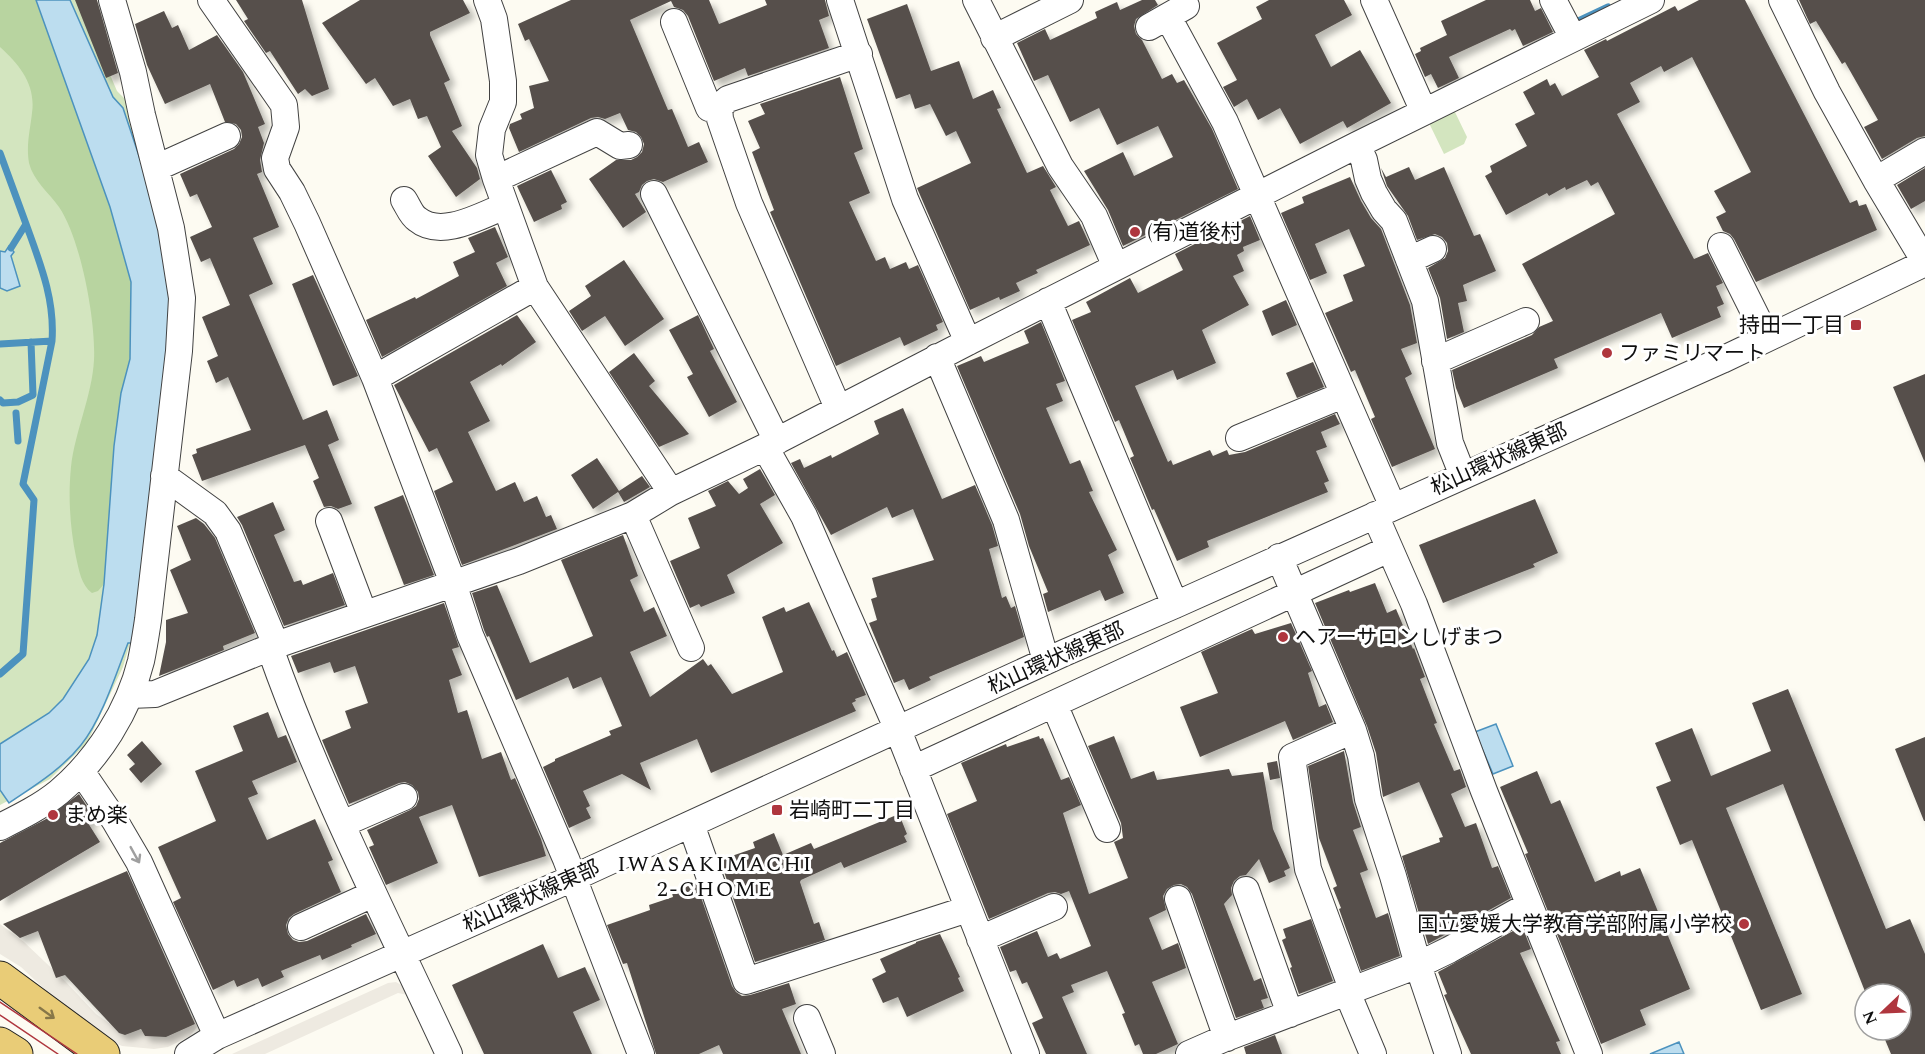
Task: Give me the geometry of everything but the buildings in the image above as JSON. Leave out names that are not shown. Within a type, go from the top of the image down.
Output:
[{"type":"main road","points":[[0,978],[103,1054]]},
{"type":"main road","points":[[0,1044],[16,1054]]},
{"type":"street","points":[[0,827],[58,793],[81,771],[117,723],[130,695],[141,660],[148,620],[179,351],[182,298],[171,228],[133,72],[111,0]]},
{"type":"street","points":[[211,0],[284,105],[286,127],[275,158],[277,169],[292,192],[307,223],[375,378],[453,583],[470,635],[573,878],[641,1054]]},
{"type":"street","points":[[487,0],[494,19],[503,81],[503,102],[492,129],[489,155],[534,287],[671,492]]},
{"type":"street","points":[[840,0],[905,199],[968,342]]},
{"type":"street","points":[[976,0],[1060,166],[1094,216],[1116,267]]},
{"type":"street","points":[[994,38],[1070,0]]},
{"type":"street","points":[[1374,0],[1424,112]]},
{"type":"street","points":[[1553,0],[1573,38]]},
{"type":"street","points":[[130,695],[155,694],[273,647],[519,561],[633,515],[671,492],[771,444],[1257,195],[1651,0]]},
{"type":"street","points":[[1782,0],[1827,92],[1925,263]]},
{"type":"street","points":[[1168,17],[1225,122],[1343,395],[1384,511],[1389,549],[1414,604],[1484,791],[1589,1054]]},
{"type":"street","points":[[674,22],[710,108],[719,107],[728,99],[859,54]]},
{"type":"street","points":[[719,107],[720,119],[749,203],[838,408]]},
{"type":"street","points":[[496,179],[597,132],[620,146],[628,145]]},
{"type":"street","points":[[156,168],[227,136]]},
{"type":"street","points":[[1357,145],[1374,193],[1383,210],[1394,221],[1425,302],[1450,443],[1462,476]]},
{"type":"street","points":[[1876,180],[1925,151]]},
{"type":"street","points":[[654,194],[804,516],[898,730],[1026,1054]]},
{"type":"street","points":[[404,200],[415,218],[429,227],[443,228],[505,206]]},
{"type":"street","points":[[1721,246],[1767,338]]},
{"type":"street","points":[[1409,260],[1433,249]]},
{"type":"street","name":"松山環状線東部","points":[[188,1054],[217,1036],[573,878],[1046,661],[1767,338],[1925,263]]},
{"type":"street","points":[[375,378],[534,287]]},
{"type":"street","points":[[1048,302],[1174,605]]},
{"type":"street","points":[[1436,361],[1526,321]]},
{"type":"street","points":[[937,357],[1006,520],[1046,661]]},
{"type":"street","points":[[1239,438],[1343,395]]},
{"type":"street","points":[[164,476],[215,513],[228,531],[273,647],[283,685],[373,894],[448,1054]]},
{"type":"street","points":[[633,515],[691,632]]},
{"type":"street","points":[[329,521],[364,615]]},
{"type":"street","points":[[913,769],[1389,549]]},
{"type":"street","points":[[1279,557],[1353,730],[1361,756],[1368,799],[1418,965],[1448,1054]]},
{"type":"street","points":[[1054,704],[1107,829]]},
{"type":"street","points":[[1353,730],[1292,757],[1308,869],[1373,1054]]},
{"type":"street","points":[[81,771],[139,862],[217,1036]]},
{"type":"street","points":[[342,824],[404,797]]},
{"type":"street","points":[[691,824],[746,981],[968,909]]},
{"type":"street","points":[[1246,890],[1290,1014]]},
{"type":"street","points":[[301,927],[373,894]]},
{"type":"street","points":[[1178,899],[1226,1044]]},
{"type":"street","points":[[1189,1054],[1226,1044],[1290,1014],[1418,965],[1529,905]]},
{"type":"street","points":[[980,939],[1054,907]]},
{"type":"street","points":[[807,1018],[822,1054]]},
{"type":"green space","points":[[0,0],[78,0],[117,91],[131,105],[146,177],[134,643],[130,643],[123,667],[87,743],[50,779],[0,805]]},
{"type":"green space","points":[[0,0],[36,0],[110,207],[131,282],[130,359],[121,393],[114,446],[104,584],[98,591],[92,593],[83,582],[78,567],[72,535],[70,501],[73,454],[93,373],[94,344],[90,303],[80,259],[67,221],[38,181],[29,163],[28,144],[32,93],[20,68],[0,47]]},
{"type":"green space","points":[[1454,110],[1467,137],[1464,144],[1444,154],[1429,123]]},
{"type":"shaded area","points":[[0,924],[24,942],[96,1014],[116,1028],[161,1032],[194,1017],[197,1027],[190,1036],[168,1047],[154,1049],[122,1046],[103,1038],[21,967],[0,954]]},
{"type":"shaded area","points":[[396,982],[403,986],[408,995],[398,993],[265,1054],[232,1054],[388,983]]},
{"type":"water","points":[[36,0],[70,0],[113,97],[123,108],[146,177],[172,285],[170,324],[134,643],[128,643],[102,709],[81,745],[38,784],[9,803],[0,790],[0,744],[49,713],[63,699],[89,659],[97,635],[104,584],[114,446],[121,393],[130,359],[131,282],[110,207]]},
{"type":"water","points":[[9,246],[14,252],[11,256],[20,286],[7,291],[0,288],[0,251],[5,252]]},
{"type":"water","points":[[1496,724],[1513,766],[1493,774],[1475,732]]},
{"type":"water","points":[[1679,1042],[1684,1054],[1650,1054]]},
{"type":"waterway","points":[[1574,23],[1608,7]]},
{"type":"waterway","points":[[0,153],[26,224]]},
{"type":"waterway","points":[[11,248],[26,224],[49,296],[52,341]]},
{"type":"waterway","points":[[0,344],[52,341],[23,484],[34,500],[23,654],[0,674]]},
{"type":"waterway","points":[[0,400],[3,403],[18,402],[33,395],[31,342]]},
{"type":"waterway","points":[[16,413],[18,441]]},
{"type":"tram line","points":[[0,1002],[77,1054]]},
{"type":"tram line","points":[[0,1015],[58,1054]]},
{"type":"place","name":"(有)道後村","points":[[1135,232]]},
{"type":"place","name":"持田一丁目","points":[[1856,325]]},
{"type":"place","name":"ファミリマート","points":[[1607,353]]},
{"type":"place","name":"ヘアーサロンしげまつ","points":[[1283,637]]},
{"type":"place","name":"岩崎町二丁目","points":[[777,810]]},
{"type":"place","name":"まめ楽","points":[[53,815]]},
{"type":"place","name":"国立愛媛大学教育学部附属小学校","points":[[1744,924]]},
{"type":"district","name":"IWASAKIMACHI 2-CHOME","points":[[715,876]]}]
